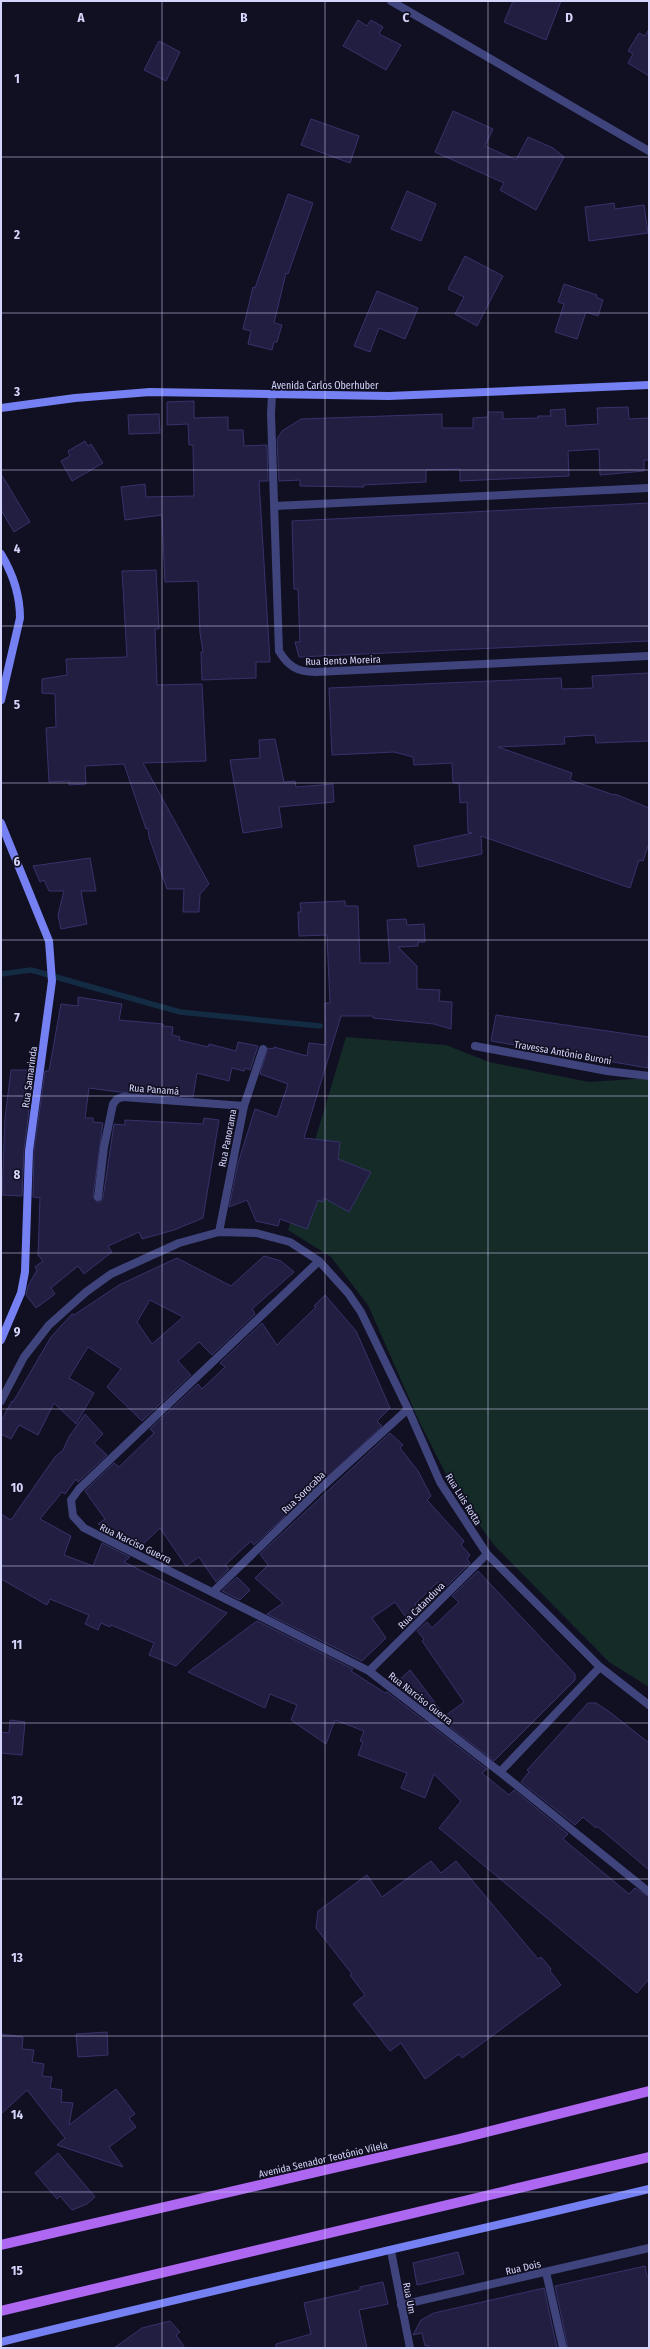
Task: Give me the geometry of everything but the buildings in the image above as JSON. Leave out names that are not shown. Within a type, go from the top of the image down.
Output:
[{"type":"main road","name":"Avenida Carlos Oberhuber","points":[[1,408],[75,398],[150,392],[389,396],[649,385]]},
{"type":"main road","points":[[1,554],[15,582],[20,605],[20,618],[1,700]]},
{"type":"main road","name":"Rua Samarinda","points":[[1,823],[49,941],[52,981],[29,1151],[24,1272],[16,1306],[1,1340]]},
{"type":"main road","name":"Avenida Senador Teotônio Vilela","points":[[1,2245],[452,2141],[649,2091]]},
{"type":"main road","points":[[1,2311],[649,2158]]},
{"type":"main road","points":[[1,2342],[190,2295],[391,2251],[649,2189]]},
{"type":"street","points":[[392,1],[649,150]]},
{"type":"street","name":"Rua Bento Moreira","points":[[272,395],[271,414],[279,651],[286,664],[302,672],[649,656]]},
{"type":"street","points":[[275,506],[649,488]]},
{"type":"street","name":"Travessa Antônio Buroni","points":[[475,1046],[607,1071],[649,1076]]},
{"type":"street","name":"Rua Panorama","points":[[219,1232],[244,1106],[262,1049]]},
{"type":"street","name":"Rua Panamá","points":[[98,1197],[104,1147],[112,1104],[117,1099],[123,1097],[244,1106]]},
{"type":"street","name":"Rua Luis Rotta","points":[[1,1401],[32,1346],[50,1324],[86,1292],[111,1274],[179,1242],[219,1232],[256,1233],[290,1242],[320,1261],[348,1293],[360,1312],[408,1409],[440,1482],[487,1554],[600,1667],[649,1705]]},
{"type":"street","name":"Rua Narciso Guerra","points":[[320,1261],[79,1489],[71,1500],[73,1516],[82,1527],[369,1671],[500,1772],[649,1892]]},
{"type":"street","name":"Rua Sorocaba","points":[[213,1592],[321,1488],[408,1409]]},
{"type":"street","name":"Rua Catanduva","points":[[369,1671],[487,1554]]},
{"type":"street","points":[[500,1772],[600,1667]]},
{"type":"street","name":"Rua Dois","points":[[401,2305],[649,2248]]},
{"type":"street","name":"Rua Um","points":[[391,2251],[410,2348]]},
{"type":"street","points":[[546,2272],[563,2348]]},
{"type":"green space","points":[[346,1037],[446,1045],[489,1062],[589,1082],[649,1078],[649,1687],[609,1662],[494,1545],[455,1492],[419,1421],[368,1305],[331,1257],[288,1230]]},
{"type":"waterway","points":[[1,974],[31,970],[180,1012],[320,1026]]}]
